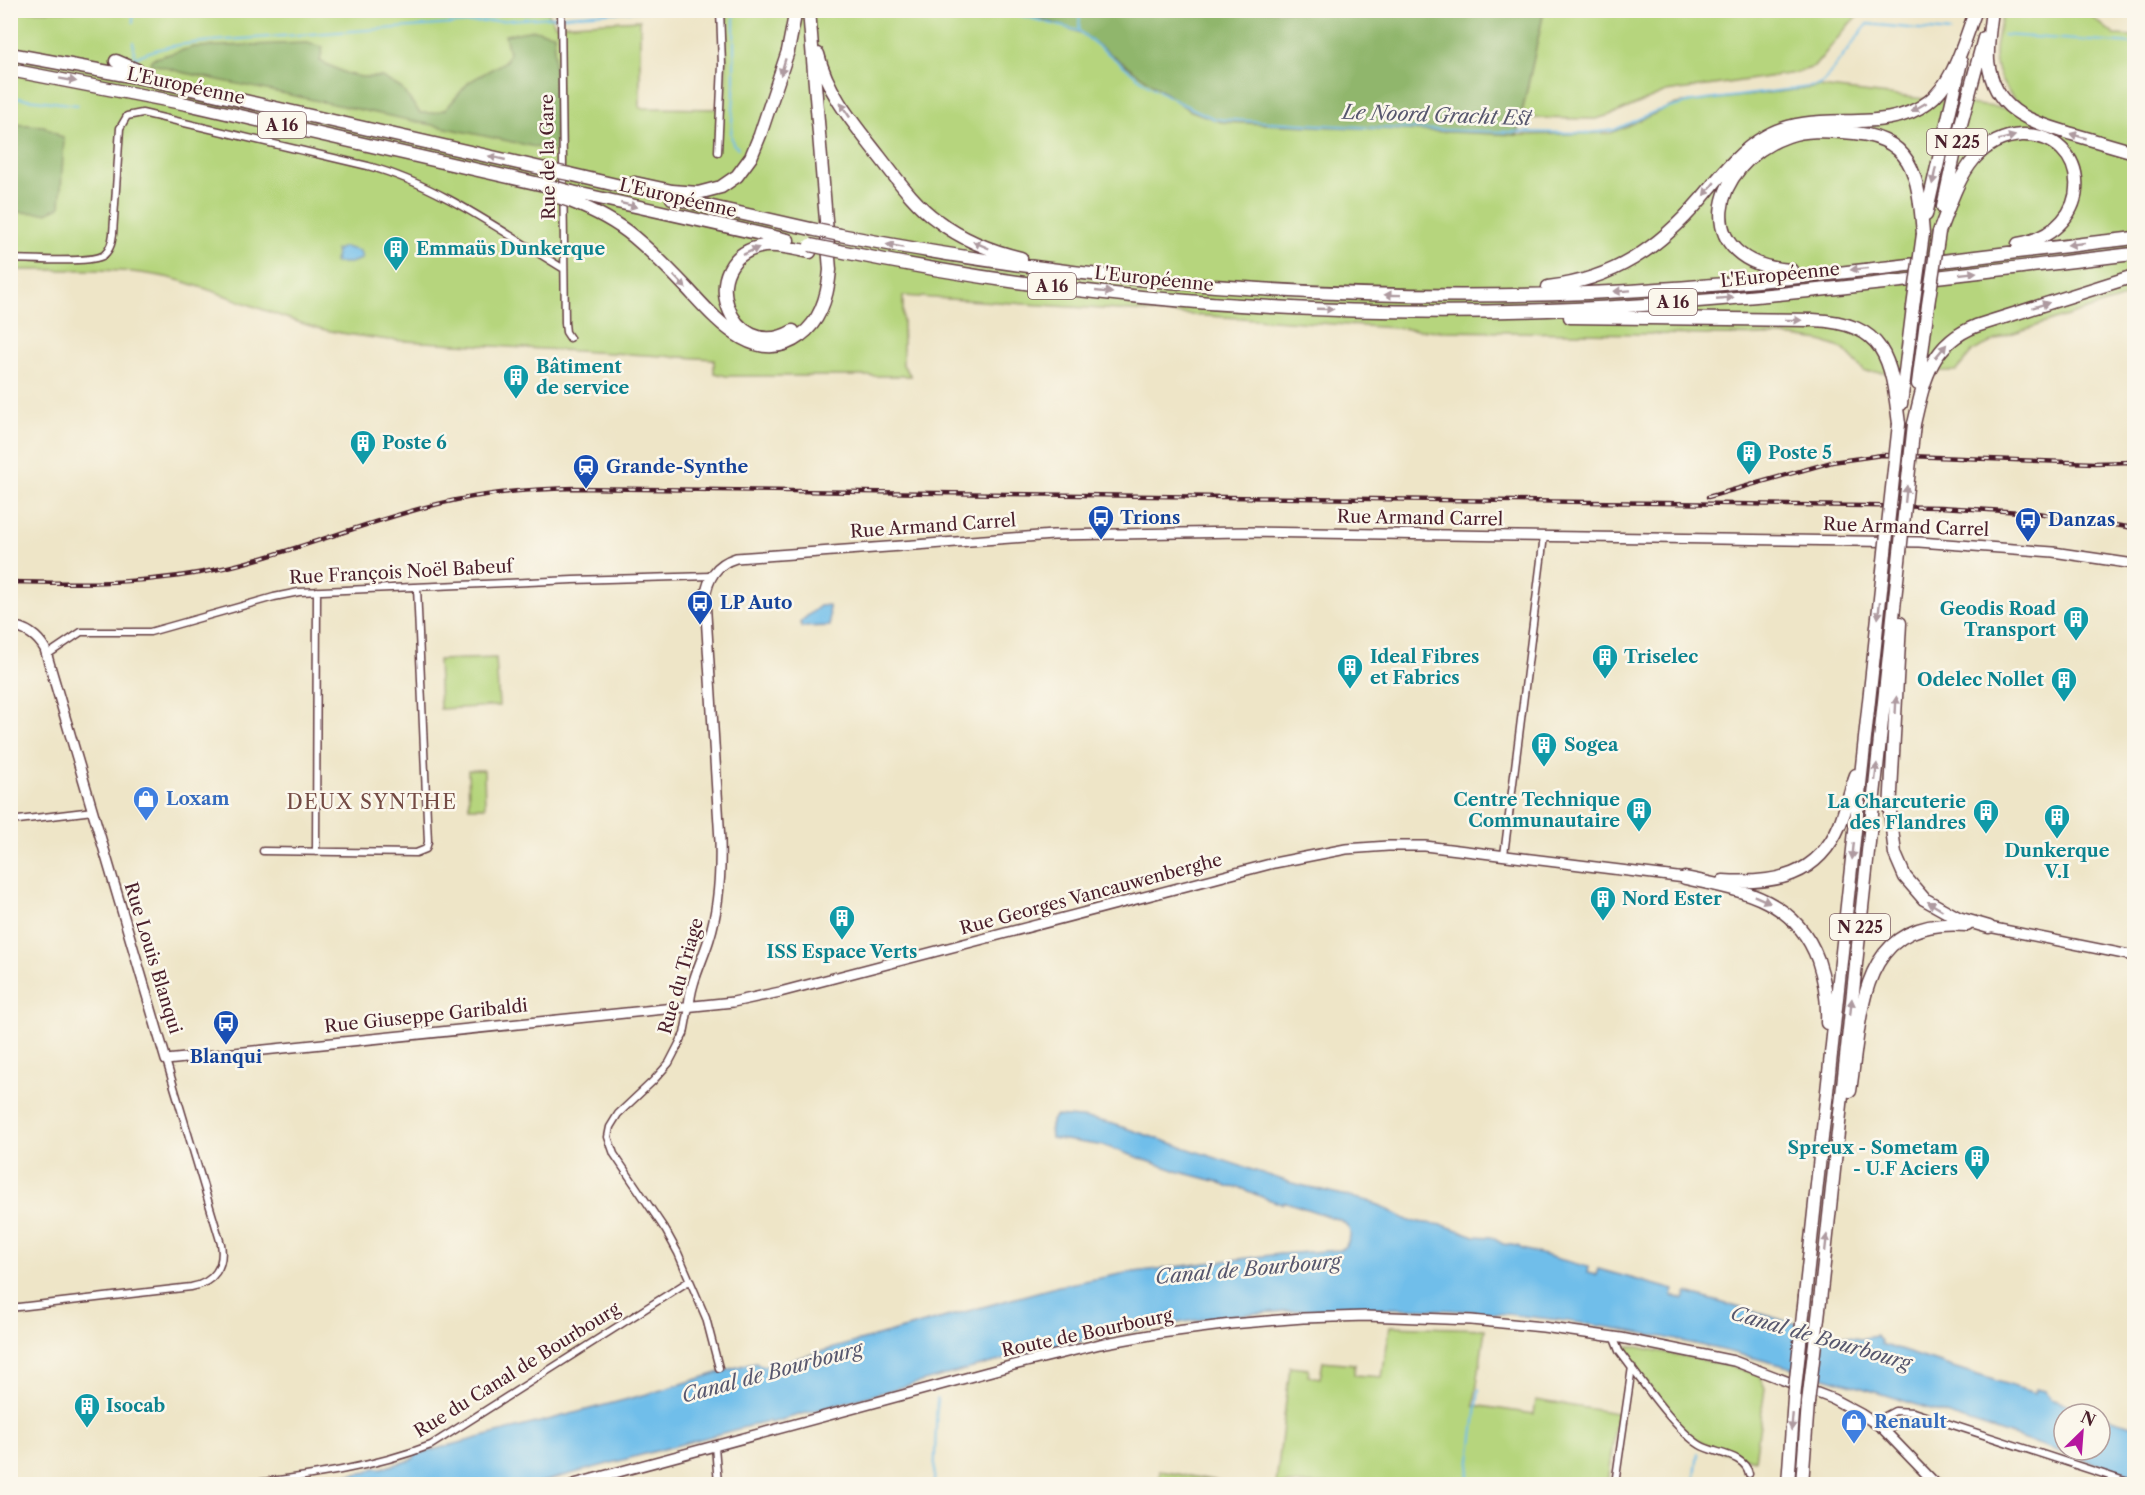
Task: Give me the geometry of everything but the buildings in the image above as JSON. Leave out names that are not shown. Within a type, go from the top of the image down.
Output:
[{"type":"highway","name":"N 225","points":[[1788,1485],[1794,1398],[1913,307],[1923,234],[1941,143],[1976,10]]},
{"type":"highway","points":[[1451,296],[1556,286],[1583,281],[1611,271],[1634,259],[1663,238],[1694,207],[1734,160],[1768,135],[1804,122],[1883,119],[1920,108],[1936,95],[1946,81],[1976,10]]},
{"type":"highway","name":"N 225","points":[[1802,1485],[1808,1403],[1928,305],[1954,153],[1992,10]]},
{"type":"highway","points":[[1992,10],[1988,47],[1989,67],[1995,88],[2007,105],[2023,117],[2039,124],[2134,152]]},
{"type":"highway","points":[[622,187],[635,183],[672,191],[698,193],[721,187],[741,172],[754,150],[775,93],[792,35],[804,11]]},
{"type":"highway","points":[[571,196],[632,236],[656,256],[715,317],[742,338],[754,344],[774,346],[785,344],[801,335],[813,323],[821,309],[830,270],[804,11]]},
{"type":"highway","points":[[804,11],[823,257],[821,284],[812,311],[803,324],[789,333],[772,338],[762,337],[745,330],[736,323],[728,309],[724,290],[728,274],[738,258],[751,250],[768,246],[810,248]]},
{"type":"highway","points":[[804,11],[820,62],[832,90],[880,157],[925,211],[960,235],[993,250],[1024,259],[1120,278]]},
{"type":"highway","name":"L'Européenne","points":[[10,54],[147,79],[840,235],[961,257],[1120,278],[1265,290],[1451,296],[1608,292],[1827,273],[2134,238]]},
{"type":"highway","points":[[116,61],[137,70],[147,79]]},
{"type":"highway","name":"L'Européenne","points":[[10,70],[141,94],[321,134],[571,196],[839,254],[1090,291],[1227,304],[1382,311],[1457,312],[1567,309],[1693,301],[1871,284],[2134,254]]},
{"type":"highway","points":[[1827,273],[1771,269],[1754,264],[1735,250],[1724,231],[1721,203],[1731,179],[1750,157],[1782,138],[1802,132],[1852,132],[1876,137],[1891,144],[1906,159],[1917,177],[1923,234]]},
{"type":"highway","points":[[1939,232],[1968,167],[1982,151],[1998,140],[2021,135],[2043,138],[2057,146],[2072,165],[2076,185],[2073,204],[2065,219],[2051,232],[2034,240],[1950,259]]},
{"type":"highway","points":[[1914,424],[1929,369],[1940,352],[1955,337],[1976,326],[2134,276]]},
{"type":"highway","points":[[1457,312],[1546,316],[1812,320],[1848,326],[1872,339],[1886,357],[1893,380],[1899,424]]},
{"type":"highway","points":[[1900,552],[1901,614],[1890,812],[1895,854],[1905,877],[1924,899],[1958,918],[1989,927]]},
{"type":"highway","points":[[1685,878],[1746,882],[1769,881],[1791,875],[1810,864],[1826,849],[1839,826],[1864,751]]},
{"type":"highway","points":[[1685,878],[1729,887],[1768,902],[1792,918],[1808,937],[1823,975],[1827,1002],[1824,1125]]},
{"type":"highway","points":[[1834,1168],[1847,1108],[1864,1003],[1870,979],[1879,960],[1899,938],[1922,927],[1951,924],[1989,927]]},
{"type":"street","points":[[718,152],[722,64],[720,10]]},
{"type":"street","name":"Rue de la Gare","points":[[561,11],[565,328],[570,338]]},
{"type":"street","points":[[10,259],[90,260],[106,254],[112,243],[113,234],[120,128],[127,116],[142,113],[392,173],[438,193],[564,269]]},
{"type":"street","name":"Rue Armand Carrel","points":[[711,576],[722,564],[747,556],[1053,535],[1234,532],[1919,542],[2046,551],[2134,564]]},
{"type":"street","points":[[1504,855],[1544,536]]},
{"type":"street","name":"Rue François Noël Babeuf","points":[[47,655],[81,632],[155,631],[280,595],[318,591],[711,576]]},
{"type":"street","name":"Rue du Triage","points":[[711,576],[705,593],[705,609],[720,841],[720,883],[714,922],[690,993],[682,1038],[669,1063],[618,1114],[610,1127],[608,1137],[614,1154],[672,1242],[706,1318],[719,1368]]},
{"type":"street","points":[[263,851],[416,853],[424,851],[427,847],[417,587]]},
{"type":"street","points":[[316,852],[318,591]]},
{"type":"street","points":[[10,626],[23,628],[34,635],[47,655]]},
{"type":"street","name":"Rue Louis Blanqui","points":[[10,1308],[191,1287],[210,1281],[218,1270],[222,1257],[221,1244],[47,655]]},
{"type":"street","points":[[10,821],[93,812]]},
{"type":"street","name":"Rue Georges Vancauwenberghe","points":[[689,1007],[760,997],[1274,863],[1321,853],[1374,847],[1413,846],[1685,878]]},
{"type":"street","points":[[1989,927],[2134,956]]},
{"type":"street","name":"Rue Giuseppe Garibaldi","points":[[166,1060],[689,1007]]},
{"type":"street","name":"Rue du Canal de Bourbourg","points":[[247,1485],[364,1466],[436,1442],[689,1281]]},
{"type":"street","name":"Route de Bourbourg","points":[[574,1485],[1070,1350],[1161,1333],[1214,1326],[1303,1318],[1412,1317],[1512,1323],[1617,1337],[1740,1363],[1833,1399],[1874,1422],[1936,1485]]},
{"type":"street","points":[[1617,1337],[1616,1347],[1689,1436],[1707,1448],[1741,1461],[1747,1467],[1749,1474]]},
{"type":"street","points":[[1615,1485],[1632,1367]]},
{"type":"street","points":[[1874,1422],[1887,1414],[1899,1411],[1913,1412],[2134,1484]]},
{"type":"street","points":[[1886,1432],[1914,1416],[1927,1417]]},
{"type":"street","points":[[715,1446],[718,1485]]},
{"type":"green space","points":[[547,10],[555,25],[640,20],[640,108],[725,109],[727,14],[730,11],[1001,11],[1023,12],[1081,33],[1189,110],[1517,135],[1611,133],[1676,104],[1819,87],[2038,112],[2011,96],[1998,70],[1995,44],[2005,11],[2091,11],[2092,17],[2115,35],[2134,36],[2134,295],[2004,336],[1973,351],[1956,371],[1865,372],[1843,349],[1821,341],[1786,336],[1440,331],[903,296],[903,365],[911,376],[726,376],[714,373],[714,359],[389,340],[321,329],[208,289],[150,274],[111,270],[11,270],[11,11]]},
{"type":"green space","points":[[1030,10],[1544,11],[1517,135],[1221,122],[1189,110],[1081,33],[1023,12]]},
{"type":"green space","points":[[1544,11],[1864,11],[1850,23],[1814,67],[1795,73],[1666,92],[1596,119],[1521,118]]},
{"type":"green space","points":[[534,30],[554,34],[555,151],[181,72],[150,63],[152,59],[194,47],[307,43],[323,47],[320,61],[345,73],[361,77],[382,77],[401,88],[420,113],[434,113],[446,109],[469,82],[506,61],[509,53],[505,35]]},
{"type":"green space","points":[[10,124],[44,126],[64,139],[60,207],[46,213],[11,212]]},
{"type":"green space","points":[[496,658],[499,706],[440,709],[438,660]]},
{"type":"green space","points":[[468,770],[484,770],[485,807],[469,807]]},
{"type":"green space","points":[[1390,1326],[1485,1329],[1474,1405],[1534,1414],[1536,1400],[1617,1413],[1607,1484],[1276,1484],[1290,1367],[1309,1369],[1308,1376],[1320,1378],[1323,1361],[1355,1364],[1354,1375],[1382,1377]]},
{"type":"green space","points":[[1623,1347],[1638,1347],[1727,1365],[1759,1375],[1765,1388],[1755,1460],[1719,1451],[1692,1437],[1676,1421],[1622,1352]]},
{"type":"green space","points":[[1160,1471],[1236,1484],[1159,1484]]},
{"type":"water","points":[[344,247],[360,251],[362,259],[350,263],[335,263],[336,250]]},
{"type":"water","points":[[829,605],[830,626],[802,627],[800,622],[820,606]]},
{"type":"water","name":"Canal de Bourbourg","points":[[1055,1116],[1092,1119],[1113,1124],[1292,1183],[1368,1201],[1409,1221],[1443,1225],[1475,1236],[1491,1237],[1503,1244],[1518,1246],[1588,1267],[1587,1273],[1596,1275],[1598,1269],[1674,1290],[1672,1296],[1684,1299],[1687,1293],[1833,1334],[1860,1339],[1876,1336],[1882,1342],[1881,1344],[2034,1393],[2035,1389],[2045,1391],[2050,1399],[2059,1402],[2052,1402],[2052,1449],[1820,1376],[1653,1335],[1530,1316],[1406,1308],[1344,1308],[1221,1317],[1114,1334],[1008,1358],[534,1484],[307,1484],[320,1479],[333,1480],[412,1460],[417,1454],[655,1392],[747,1364],[756,1362],[762,1366],[776,1364],[1059,1286],[1126,1273],[1280,1254],[1340,1250],[1349,1239],[1350,1231],[1340,1220],[1286,1202],[1282,1204],[1241,1188],[1227,1187],[1219,1182],[1180,1172],[1105,1146],[1051,1138],[1050,1125]]},
{"type":"water","points":[[2112,1419],[2134,1426],[2134,1476],[2091,1462],[2112,1462]]},
{"type":"waterway","points":[[133,10],[133,22]]},
{"type":"waterway","name":"Le Noord Gracht Est","points":[[133,42],[135,58],[163,48],[212,41],[649,10]]},
{"type":"waterway","points":[[734,10],[734,94],[731,135],[733,144],[738,148]]},
{"type":"waterway","name":"Le Noord Gracht Est","points":[[916,10],[960,13],[1008,12],[1079,31],[1147,84],[1215,119],[1376,128],[1508,132],[1588,133],[1614,130],[1654,112],[1691,102],[1817,86],[1822,84],[1867,24],[1950,32]]},
{"type":"waterway","points":[[1079,31],[1080,10]]},
{"type":"waterway","name":"Le Noord Gracht Est","points":[[2003,35],[2134,44]]},
{"type":"waterway","points":[[10,97],[78,105]]},
{"type":"waterway","points":[[1467,1484],[1479,1389]]},
{"type":"waterway","points":[[934,1484],[937,1399]]},
{"type":"waterway","points":[[1694,1484],[1698,1453]]},
{"type":"railway","points":[[1708,497],[1832,462],[1882,455],[2094,463],[2134,462]]},
{"type":"railway","points":[[10,582],[120,582],[201,573],[255,560],[438,504],[506,492],[574,488],[1941,507],[2037,513],[2134,528]]},
{"type":"place","name":"Emmaüs Dunkerque","points":[[396,272]]},
{"type":"place","name":"Bâtiment de service","points":[[516,400]]},
{"type":"place","name":"Poste 6","points":[[363,466]]},
{"type":"place","name":"Poste 5","points":[[1749,476]]},
{"type":"place","name":"Grande-Synthe","points":[[586,490]]},
{"type":"place","name":"Trions","points":[[1101,541]]},
{"type":"place","name":"Danzas","points":[[2028,543]]},
{"type":"place","name":"LP Auto","points":[[700,626]]},
{"type":"place","name":"Geodis Road Transport","points":[[2076,642]]},
{"type":"place","name":"Triselec","points":[[1605,680]]},
{"type":"place","name":"Ideal Fibres et Fabrics","points":[[1350,690]]},
{"type":"place","name":"Odelec Nollet","points":[[2064,703]]},
{"type":"place","name":"Sogea","points":[[1544,768]]},
{"type":"place","name":"Loxam","points":[[146,822]]},
{"type":"place","name":"Centre Technique Communautaire","points":[[1639,833]]},
{"type":"place","name":"La Charcuterie des Flandres","points":[[1986,835]]},
{"type":"place","name":"Dunkerque V.I","points":[[2057,840]]},
{"type":"place","name":"Nord Ester","points":[[1603,922]]},
{"type":"place","name":"ISS Espace Verts","points":[[842,941]]},
{"type":"place","name":"Blanqui","points":[[226,1046]]},
{"type":"place","name":"Spreux - Sometam - U.F Aciers","points":[[1977,1181]]},
{"type":"place","name":"Isocab","points":[[87,1429]]},
{"type":"place","name":"Renault","points":[[1854,1445]]},
{"type":"district","name":"DEUX SYNTHE","points":[[372,802]]}]
